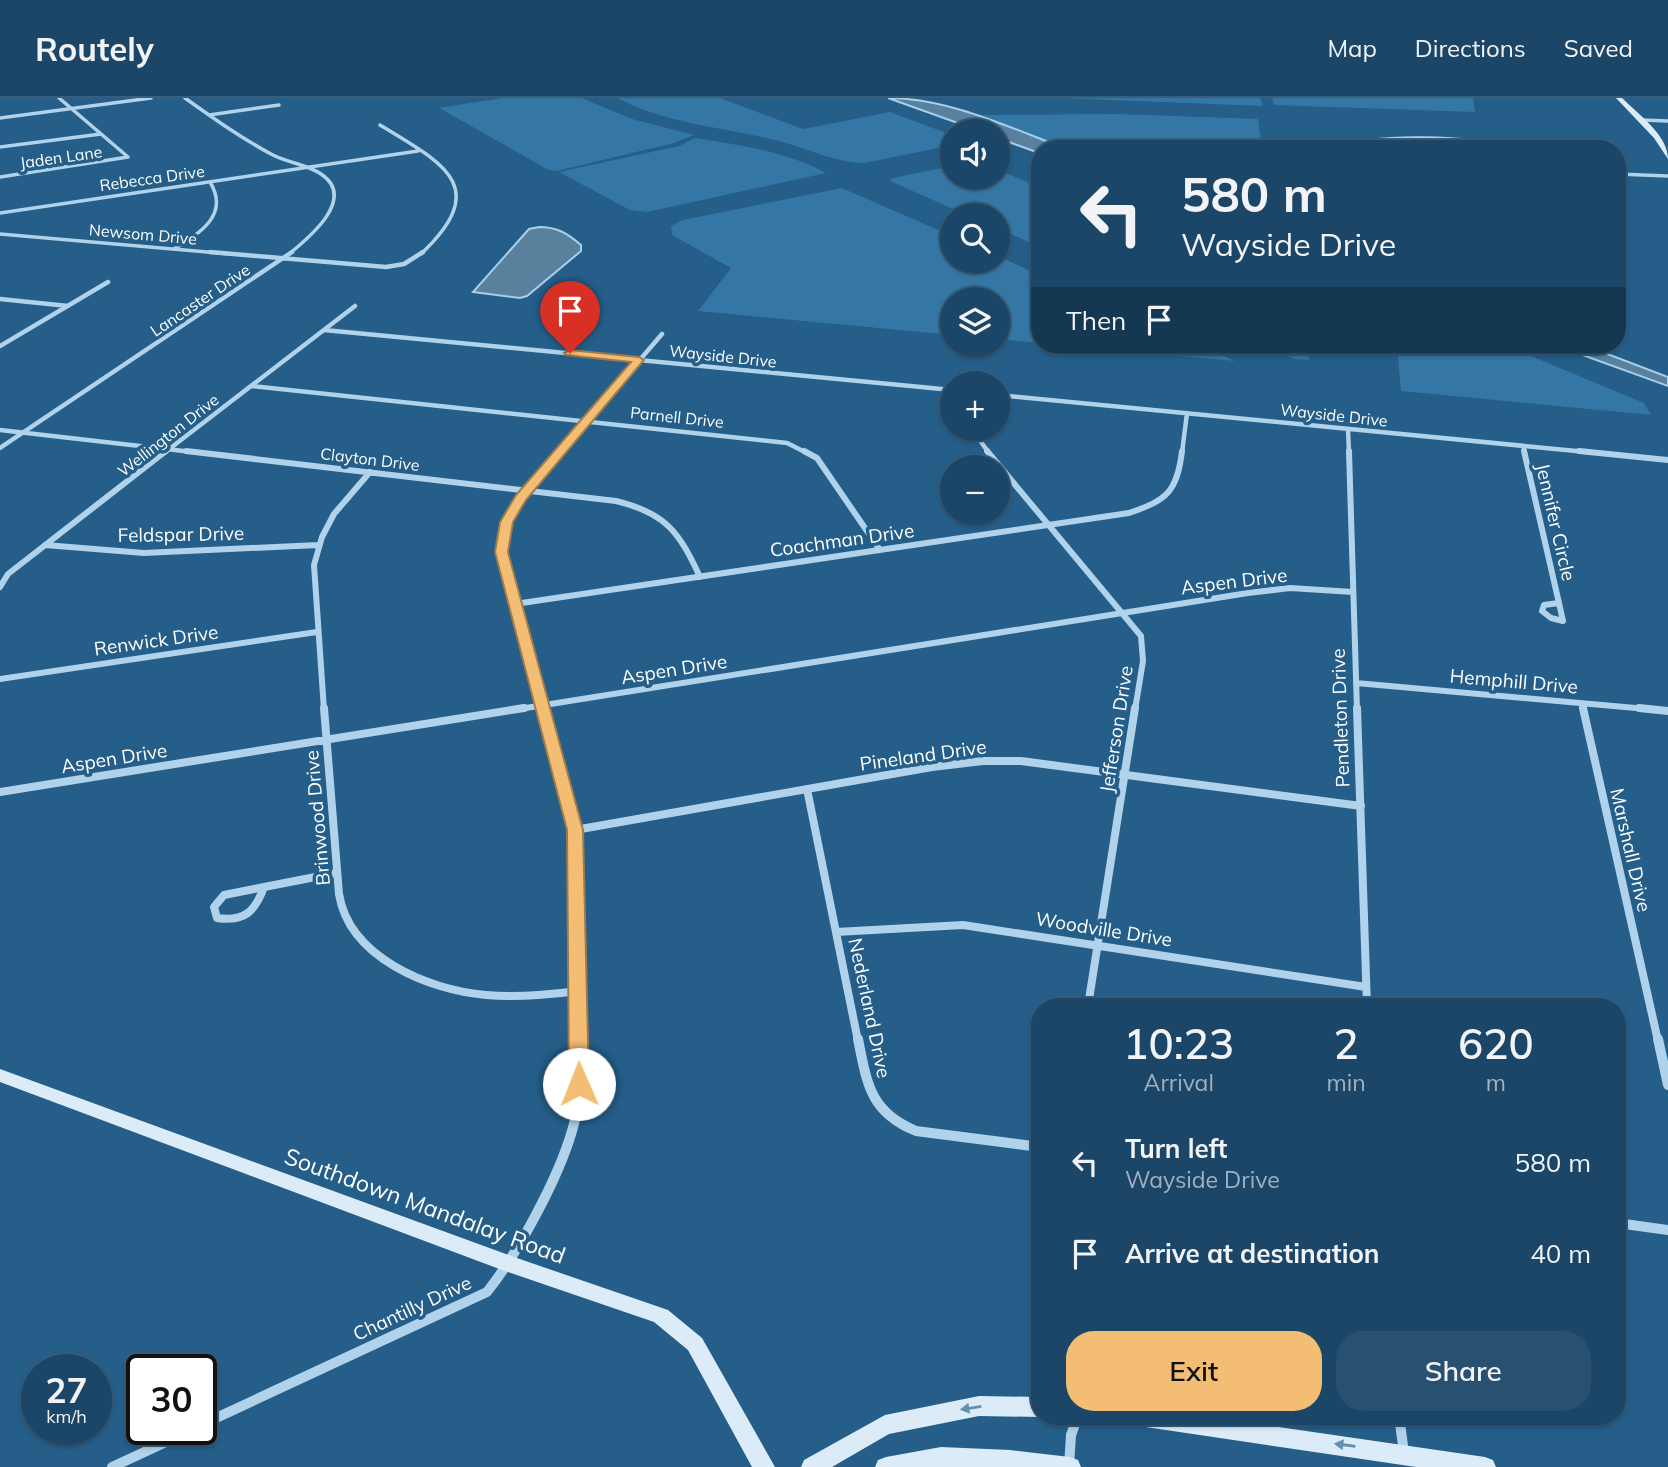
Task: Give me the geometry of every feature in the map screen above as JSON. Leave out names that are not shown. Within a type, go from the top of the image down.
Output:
[{"type":"street","points":[[59,98],[101,134]]},
{"type":"street","points":[[0,118],[151,98]]},
{"type":"street","name":"Lancaster Drive","points":[[0,448],[284,258],[309,238],[326,219],[334,199],[332,185],[324,175],[278,159],[185,98]]},
{"type":"street","points":[[1619,98],[1657,137],[1668,157]]},
{"type":"street","points":[[209,115],[279,105]]},
{"type":"street","points":[[1642,120],[1668,121]]},
{"type":"street","name":"Newsom Drive","points":[[0,234],[386,267],[414,261],[448,226],[456,210],[457,186],[447,169],[380,125]]},
{"type":"street","points":[[0,147],[101,134]]},
{"type":"street","name":"Jaden Lane","points":[[0,177],[125,159],[127,155],[101,134]]},
{"type":"street","points":[[1365,140],[1390,140]]},
{"type":"street","name":"Rebecca Drive","points":[[0,213],[419,151]]},
{"type":"street","points":[[1626,173],[1668,176]]},
{"type":"street","points":[[173,249],[198,233],[216,211],[219,198],[210,182]]},
{"type":"street","points":[[0,346],[108,282]]},
{"type":"street","points":[[0,299],[68,306]]},
{"type":"street","name":"Wellington Drive","points":[[0,587],[8,574],[44,545],[355,306]]},
{"type":"street","name":"Wayside Drive","points":[[324,330],[940,389]]},
{"type":"street","name":"Chantilly Drive","points":[[217,1418],[486,1292],[509,1264],[561,1161],[573,1129],[579,1084],[575,830],[502,552],[502,538],[506,522],[528,490],[662,334]]},
{"type":"street","name":"Parnell Drive","points":[[252,386],[775,440],[801,447],[823,465],[880,550]]},
{"type":"street","name":"Wayside Drive","points":[[1010,396],[1668,460]]},
{"type":"street","name":"Coachman Drive","points":[[515,604],[1129,513],[1166,497],[1176,482],[1186,413]]},
{"type":"street","name":"Clayton Drive","points":[[0,429],[616,501],[655,512],[672,524],[700,577]]},
{"type":"street","name":"Pendleton Drive","points":[[1348,429],[1367,998]]},
{"type":"street","name":"Jefferson Drive","points":[[981,441],[1141,636],[1143,661],[1089,998]]},
{"type":"street","name":"Jennifer Circle","points":[[1523,446],[1559,603],[1563,621],[1551,618],[1542,611],[1544,606],[1559,603]]},
{"type":"street","name":"Brinwood Drive","points":[[370,472],[340,504],[327,524],[318,545],[314,565],[336,873],[344,915],[358,939],[367,948],[416,978],[447,990],[475,996],[533,997],[578,991]]},
{"type":"street","name":"Feldspar Drive","points":[[44,545],[144,553],[318,545]]},
{"type":"street","name":"Aspen Drive","points":[[0,793],[1124,612],[1290,589],[1353,592]]},
{"type":"street","name":"Renwick Drive","points":[[0,679],[317,632]]},
{"type":"street","name":"Hemphill Drive","points":[[1356,683],[1668,711]]},
{"type":"street","name":"Marshall Drive","points":[[1582,703],[1668,1085]]},
{"type":"street","name":"Pineland Drive","points":[[575,830],[932,766],[983,761],[1021,761],[1360,806]]},
{"type":"street","name":"Nederland Drive","points":[[807,789],[867,1085],[882,1112],[900,1125],[916,1130],[1031,1146]]},
{"type":"street","points":[[264,887],[253,912],[230,920],[217,918],[214,907],[225,895],[264,887],[336,873]]},
{"type":"street","name":"Woodville Drive","points":[[836,932],[963,925],[1366,987]]},
{"type":"street","name":"Southdown Mandalay Road","points":[[0,1075],[509,1264],[660,1316],[695,1344],[764,1467]]},
{"type":"street","points":[[1626,1224],[1668,1230]]},
{"type":"street","points":[[812,1467],[885,1425],[979,1406],[1031,1407]]},
{"type":"street","points":[[886,1467],[941,1457],[1010,1460],[1070,1467],[1071,1436],[1075,1425]]},
{"type":"street","points":[[1190,1425],[1377,1458],[1485,1467]]},
{"type":"street","points":[[1401,1425],[1410,1459]]},
{"type":"street","points":[[112,1467],[160,1445]]},
{"type":"shaded area","points":[[502,98],[582,98],[632,119],[694,135],[674,143],[556,171],[547,169],[439,108]]},
{"type":"shaded area","points":[[617,98],[720,98],[803,129],[890,112],[940,131],[940,147],[865,163],[853,162],[831,158],[775,140],[675,119]]},
{"type":"shaded area","points":[[888,98],[911,99],[986,119],[947,119]]},
{"type":"shaded area","points":[[1060,98],[1260,98],[1263,106]]},
{"type":"shaded area","points":[[1272,98],[1473,98],[1475,112],[1274,105]]},
{"type":"shaded area","points":[[1117,114],[1258,119],[1261,140],[1042,140],[1010,128],[1010,119],[985,119],[974,115]]},
{"type":"shaded area","points":[[1010,127],[1043,140],[1031,140],[1031,150],[1010,142]]},
{"type":"shaded area","points":[[695,138],[779,154],[826,173],[647,212],[630,210],[559,172],[679,146]]},
{"type":"shaded area","points":[[940,168],[940,189],[1010,189],[1010,175],[1031,184],[1031,243],[1010,234],[1010,203],[940,203],[890,181],[893,178]]},
{"type":"shaded area","points":[[842,188],[940,231],[940,273],[1010,273],[1010,262],[1031,271],[1031,342],[1010,340],[1010,287],[940,287],[940,334],[698,311],[731,268],[672,235],[671,226],[683,220]]},
{"type":"shaded area","points":[[539,227],[566,234],[581,245],[581,251],[527,296],[520,298],[473,292],[529,229]]},
{"type":"shaded area","points":[[1158,354],[1219,354],[1235,361]]},
{"type":"shaded area","points":[[1283,354],[1308,354],[1309,360],[1295,359]]},
{"type":"shaded area","points":[[1398,354],[1527,354],[1644,403],[1651,415],[1401,391]]},
{"type":"shaded area","points":[[1580,354],[1608,354],[1668,377],[1668,386]]},
{"type":"route","points":[[570,353],[639,360],[521,498],[506,522],[502,552],[575,830],[579,1084]]}]
